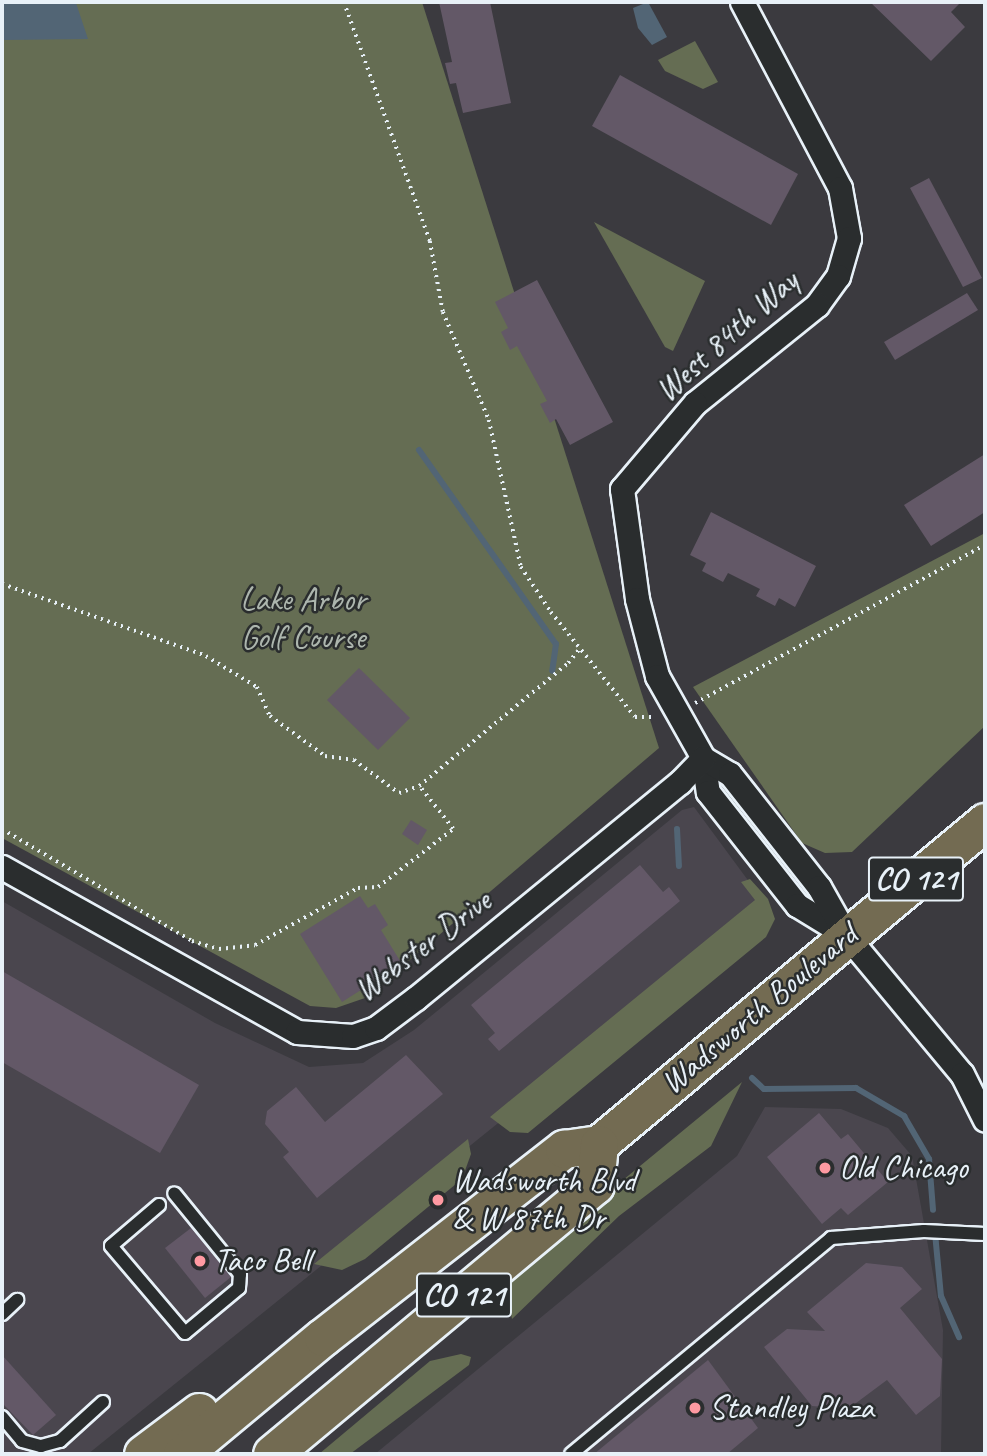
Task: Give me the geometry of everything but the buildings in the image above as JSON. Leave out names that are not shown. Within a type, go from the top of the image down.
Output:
[{"type":"main road","name":"Wadsworth Boulevard","points":[[599,1144],[846,935],[985,822]]},
{"type":"main road","name":"CO 121","points":[[182,1454],[235,1408],[564,1149],[599,1144],[596,1185],[272,1454]]},
{"type":"main road","points":[[143,1454],[193,1413],[235,1408]]},
{"type":"street","name":"West 84th Way","points":[[742,2],[840,188],[849,238],[838,276],[817,305],[695,403],[622,489],[637,600],[657,676],[703,758],[730,774],[819,887],[846,935],[962,1074],[985,1120]]},
{"type":"street","name":"Webster Drive","points":[[2,867],[298,1032],[353,1037],[376,1028],[416,998],[680,782],[703,758]]},
{"type":"lane","points":[[159,1205],[111,1246],[185,1334],[239,1288],[240,1274],[174,1193]]},
{"type":"lane","points":[[571,1454],[831,1238],[925,1231],[985,1234]]},
{"type":"lane","points":[[2,1314],[17,1300]]},
{"type":"lane","points":[[2,1417],[22,1441],[41,1446],[60,1441],[103,1402]]},
{"type":"path","points":[[344,2],[430,241],[443,312],[489,420],[515,552],[533,588],[635,717],[645,720],[675,711],[985,545]]},
{"type":"path","points":[[2,584],[206,656],[257,687],[270,716],[324,756],[354,760],[399,793],[419,786],[568,663],[580,648]]},
{"type":"path","points":[[2,830],[192,941],[231,948],[256,945],[289,930],[358,888],[378,887],[453,829],[419,786]]},
{"type":"shaded area","points":[[694,807],[767,906],[88,1454],[7,1454],[2,1449],[2,901],[215,1023],[309,1067],[363,1063],[414,1030],[682,810]]},
{"type":"shaded area","points":[[765,1107],[841,1109],[888,1128],[912,1156],[943,1330],[941,1454],[375,1454],[737,1156]]},
{"type":"green space","name":"Lake Arbor Golf Course","points":[[2,2],[422,2],[659,748],[365,998],[336,1008],[310,1006],[2,838]]},
{"type":"green space","points":[[695,41],[718,82],[703,89],[665,71],[658,60]]},
{"type":"green space","points":[[594,222],[705,281],[673,351],[665,347]]},
{"type":"green space","points":[[985,533],[985,726],[852,852],[825,853],[802,843],[693,687]]},
{"type":"green space","points":[[750,879],[768,899],[775,919],[766,937],[528,1133],[510,1132],[490,1117],[755,900],[741,882]]},
{"type":"green space","points":[[742,1082],[711,1146],[619,1216],[512,1319],[507,1294],[515,1269]]},
{"type":"green space","points":[[468,1139],[471,1154],[462,1179],[365,1259],[342,1270],[314,1264]]},
{"type":"green space","points":[[461,1354],[471,1357],[469,1365],[350,1454],[319,1454],[430,1361]]},
{"type":"water","points":[[2,2],[76,3],[88,39],[2,40]]},
{"type":"water","points":[[648,2],[667,37],[652,45],[638,28],[633,8]]},
{"type":"waterway","points":[[419,450],[556,644],[552,671]]},
{"type":"waterway","points":[[677,829],[679,866]]},
{"type":"waterway","points":[[752,1078],[764,1089],[856,1088],[904,1116],[929,1159],[933,1210]]},
{"type":"waterway","points":[[935,1233],[941,1296],[959,1337]]},
{"type":"place","name":"Old Chicago","points":[[825,1168]]},
{"type":"place","name":"Wadsworth Blvd & W 87th Dr","points":[[438,1200]]},
{"type":"place","name":"Taco Bell","points":[[200,1261]]},
{"type":"place","name":"Standley Plaza","points":[[695,1408]]}]
